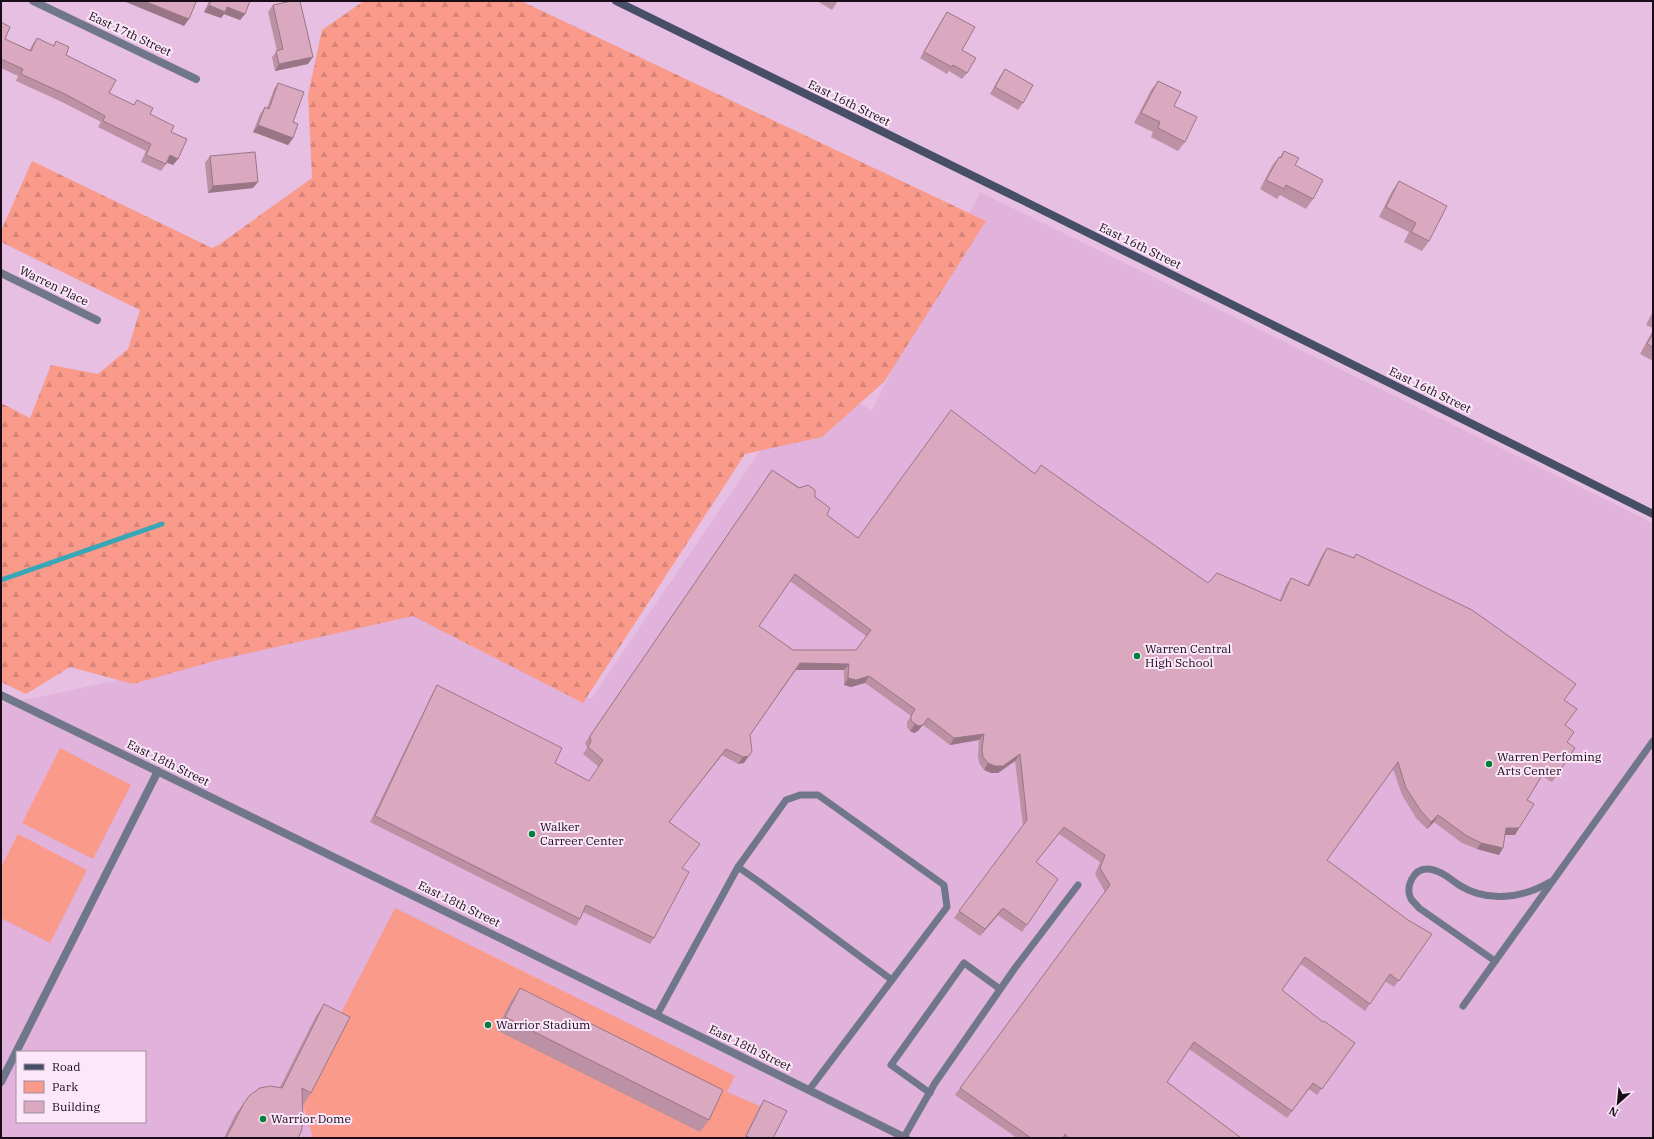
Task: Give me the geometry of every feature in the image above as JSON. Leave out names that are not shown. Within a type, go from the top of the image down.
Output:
[{"type":"street","name":"East 17th Street","points":[[33,1],[196,79]]},
{"type":"street","name":"East 16th Street","points":[[616,1],[1653,514]]},
{"type":"street","name":"Warren Place","points":[[1,273],[97,320]]},
{"type":"street","name":"East 18th Street","points":[[1,695],[657,1015],[905,1138]]},
{"type":"street","points":[[17,1051],[158,771]]},
{"type":"street","points":[[1,1082],[16,1052]]},
{"type":"lane","points":[[1463,1006],[1653,741]]},
{"type":"lane","points":[[657,1015],[738,867],[786,800],[800,795],[818,796],[944,885],[947,907],[809,1090]]},
{"type":"lane","points":[[738,867],[892,980]]},
{"type":"lane","points":[[1495,961],[1419,908],[1410,899],[1409,888],[1414,875],[1418,871],[1425,868],[1434,869],[1471,892],[1497,896],[1512,896],[1527,893],[1552,881]]},
{"type":"lane","points":[[905,1138],[935,1083],[1000,989],[1078,885]]},
{"type":"lane","points":[[930,1093],[891,1065],[964,963],[1000,989]]},
{"type":"shaded area","name":"Warren Central High School","points":[[980,192],[1653,523],[1653,1138],[1,1138],[1,703],[35,698],[421,614],[591,699],[809,378],[872,410]]},
{"type":"green space","points":[[364,1],[521,1],[986,221],[884,382],[822,437],[745,454],[583,703],[413,616],[218,660],[133,684],[70,667],[26,694],[1,682],[1,403],[30,418],[51,365],[98,374],[128,349],[140,310],[1,242],[1,231],[32,161],[212,248],[220,244],[312,178],[308,95],[322,30]]},
{"type":"green space","points":[[60,748],[131,785],[93,859],[22,823]]},
{"type":"green space","points":[[18,834],[87,870],[50,943],[1,918],[1,867]]},
{"type":"green space","name":"Warrior Stadium","points":[[395,908],[735,1076],[727,1092],[760,1106],[744,1138],[311,1138],[312,1134],[303,1105],[342,1029],[341,1013]]},
{"type":"building","points":[[144,1],[194,1],[196,2],[189,19]]},
{"type":"building","points":[[211,1],[250,1],[245,14],[227,7],[225,12],[209,5]]},
{"type":"building","points":[[300,1],[313,57],[279,64],[276,51],[283,49],[273,5]]},
{"type":"building","points":[[947,12],[975,27],[962,50],[976,58],[967,73],[924,52]]},
{"type":"building","points":[[1,22],[10,27],[5,39],[31,51],[37,38],[54,46],[56,41],[69,47],[66,55],[116,80],[109,93],[134,105],[137,100],[153,108],[150,114],[174,126],[171,132],[187,139],[178,159],[170,155],[166,164],[146,155],[151,144],[103,121],[105,116],[67,95],[21,74],[23,69],[1,59]]},
{"type":"building","points":[[1005,69],[1033,85],[1023,103],[995,87]]},
{"type":"building","points":[[1158,81],[1181,92],[1174,106],[1197,117],[1185,142],[1158,128],[1160,122],[1141,113]]},
{"type":"building","points":[[278,83],[304,92],[293,122],[298,124],[293,138],[258,125],[265,107],[269,109]]},
{"type":"building","points":[[1284,151],[1299,158],[1295,165],[1323,180],[1313,199],[1286,185],[1284,189],[1266,180]]},
{"type":"building","points":[[255,152],[258,182],[213,186],[210,156]]},
{"type":"building","points":[[1399,181],[1447,206],[1429,241],[1411,232],[1416,223],[1386,207]]},
{"type":"building","points":[[1653,333],[1653,347],[1647,344]]},
{"type":"building","name":"Warren Central High School","points":[[951,410],[1035,474],[1041,465],[1208,583],[1217,573],[1281,601],[1291,578],[1309,586],[1327,548],[1354,558],[1356,554],[1472,610],[1576,684],[1564,700],[1577,709],[1565,725],[1574,732],[1567,742],[1575,748],[1557,775],[1546,769],[1527,800],[1534,804],[1519,828],[1506,828],[1503,848],[1481,843],[1467,836],[1438,815],[1431,822],[1421,811],[1406,788],[1398,762],[1327,860],[1408,920],[1432,934],[1399,981],[1390,974],[1370,1004],[1305,957],[1282,990],[1323,1022],[1324,1021],[1355,1043],[1322,1089],[1313,1083],[1292,1111],[1194,1042],[1167,1082],[1241,1138],[1069,1138],[1065,1134],[1063,1138],[1031,1138],[960,1088],[1110,885],[1100,868],[1105,855],[1064,827],[1036,862],[1058,879],[1027,925],[1003,908],[985,929],[959,911],[1027,820],[1020,754],[1003,766],[995,766],[988,763],[983,757],[982,749],[984,734],[954,738],[928,718],[923,725],[919,726],[915,724],[911,720],[911,716],[915,709],[869,676],[856,680],[848,678],[849,664],[800,663],[750,735],[752,751],[749,756],[743,757],[726,749],[669,822],[700,844],[682,868],[689,872],[654,938],[586,905],[580,919],[375,816],[437,685],[562,748],[555,763],[589,781],[603,760],[588,747],[591,741],[590,736],[772,470],[799,488],[808,485],[815,490],[815,497],[830,508],[827,515],[858,538]],"holes":[[[795,574],[871,630],[856,650],[793,650],[759,626]]]},
{"type":"building","points":[[520,988],[723,1090],[709,1120],[505,1017]]},
{"type":"building","points":[[324,1004],[350,1017],[311,1093],[302,1088],[303,1122],[298,1138],[226,1138],[244,1103],[250,1095],[260,1088],[270,1086],[282,1088]]},
{"type":"building","points":[[764,1100],[787,1111],[773,1138],[751,1138],[746,1136]]},
{"type":"waterway","points":[[1,580],[162,524]]},
{"type":"place","name":"Warren Central High School","points":[[1137,656]]},
{"type":"place","name":"Warren Perfoming Arts Center","points":[[1489,764]]},
{"type":"place","name":"Walker Carreer Center","points":[[532,834]]},
{"type":"place","name":"Warrior Stadium","points":[[488,1025]]},
{"type":"place","name":"Warrior Dome","points":[[263,1119]]}]
